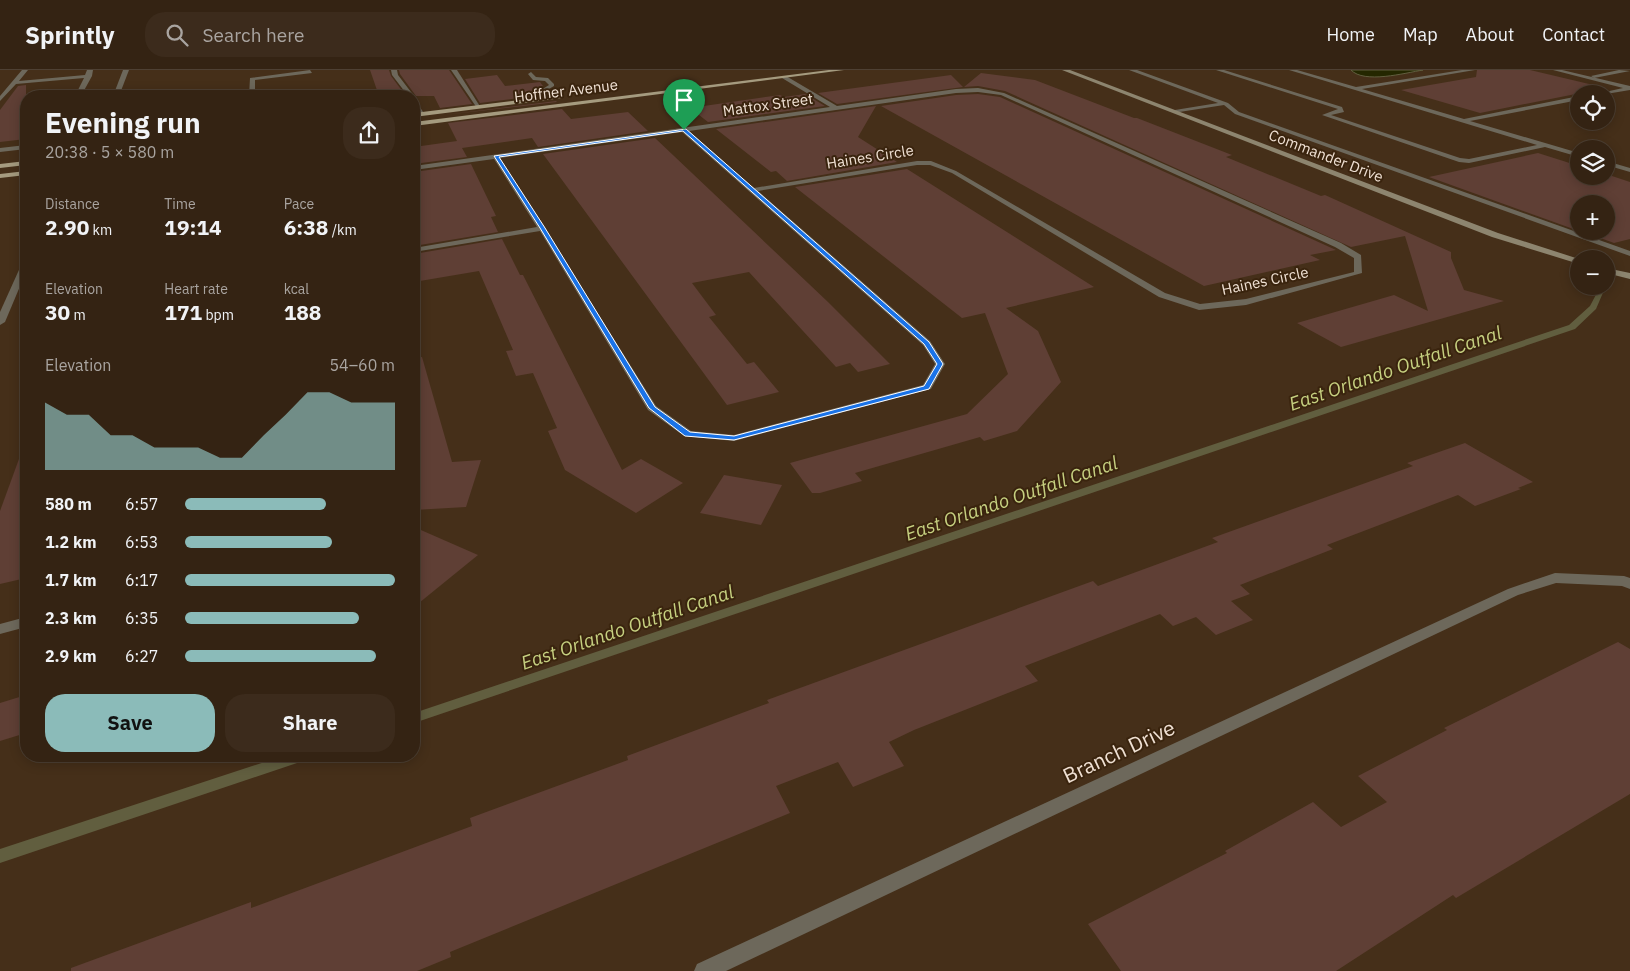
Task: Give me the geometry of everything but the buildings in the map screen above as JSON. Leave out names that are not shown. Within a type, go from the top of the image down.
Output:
[{"type":"main road","name":"Hoffner Avenue","points":[[420,123],[841,70]]},
{"type":"main road","name":"Hoffner Avenue","points":[[420,115],[570,95]]},
{"type":"main road","points":[[420,116],[462,112],[479,106]]},
{"type":"main road","points":[[0,166],[20,164]]},
{"type":"main road","points":[[0,176],[20,174]]},
{"type":"street","points":[[0,99],[25,70]]},
{"type":"street","points":[[118,90],[126,70]]},
{"type":"street","points":[[394,70],[394,75],[406,90]]},
{"type":"street","points":[[454,70],[479,106]]},
{"type":"street","name":"Commander Drive","points":[[1065,70],[1495,235],[1570,259]]},
{"type":"street","points":[[1132,70],[1226,104],[1237,113],[1630,254]]},
{"type":"street","points":[[1219,70],[1340,108],[1342,111],[1325,115],[1459,160],[1469,161],[1545,145]]},
{"type":"street","points":[[1292,70],[1570,152]]},
{"type":"street","points":[[1354,89],[1472,70]]},
{"type":"street","points":[[1556,70],[1630,88],[1615,91]]},
{"type":"street","points":[[1586,77],[1628,70]]},
{"type":"street","points":[[252,90],[252,78],[310,72]]},
{"type":"street","points":[[12,83],[89,73]]},
{"type":"street","points":[[81,90],[89,73]]},
{"type":"street","points":[[530,74],[534,79],[546,79],[552,85],[544,90],[551,98]]},
{"type":"street","points":[[784,77],[836,108]]},
{"type":"street","name":"Mattox Street","points":[[420,167],[956,91],[978,90]]},
{"type":"street","name":"Haines Circle","points":[[754,190],[917,163],[931,163],[954,172],[1162,295],[1199,307],[1246,302],[1358,273],[1358,257],[1338,245],[1002,94],[978,90]]},
{"type":"street","points":[[1463,121],[1570,100]]},
{"type":"street","points":[[1175,112],[1226,104]]},
{"type":"street","points":[[420,109],[423,114]]},
{"type":"street","points":[[496,156],[652,408],[688,434],[734,438],[926,387],[940,364],[927,343],[684,130]]},
{"type":"street","points":[[0,150],[20,147]]},
{"type":"street","points":[[1615,166],[1630,170]]},
{"type":"street","points":[[420,249],[542,228]]},
{"type":"street","points":[[1615,272],[1630,276]]},
{"type":"street","points":[[0,322],[20,277]]},
{"type":"street","name":"Branch Drive","points":[[704,971],[1513,592],[1555,578],[1624,581],[1630,584]]},
{"type":"street","points":[[0,629],[20,624]]},
{"type":"shaded area","points":[[1351,70],[1423,70],[1375,77],[1357,74]]},
{"type":"waterway","name":"East Orlando Outfall Canal","points":[[420,716],[1572,327],[1593,307],[1599,295]]},
{"type":"waterway","name":"East Orlando Outfall Canal","points":[[0,856],[282,762]]},
{"type":"route","points":[[684,130],[927,343],[940,364],[926,387],[734,438],[688,434],[652,408],[496,156],[684,130]]}]
